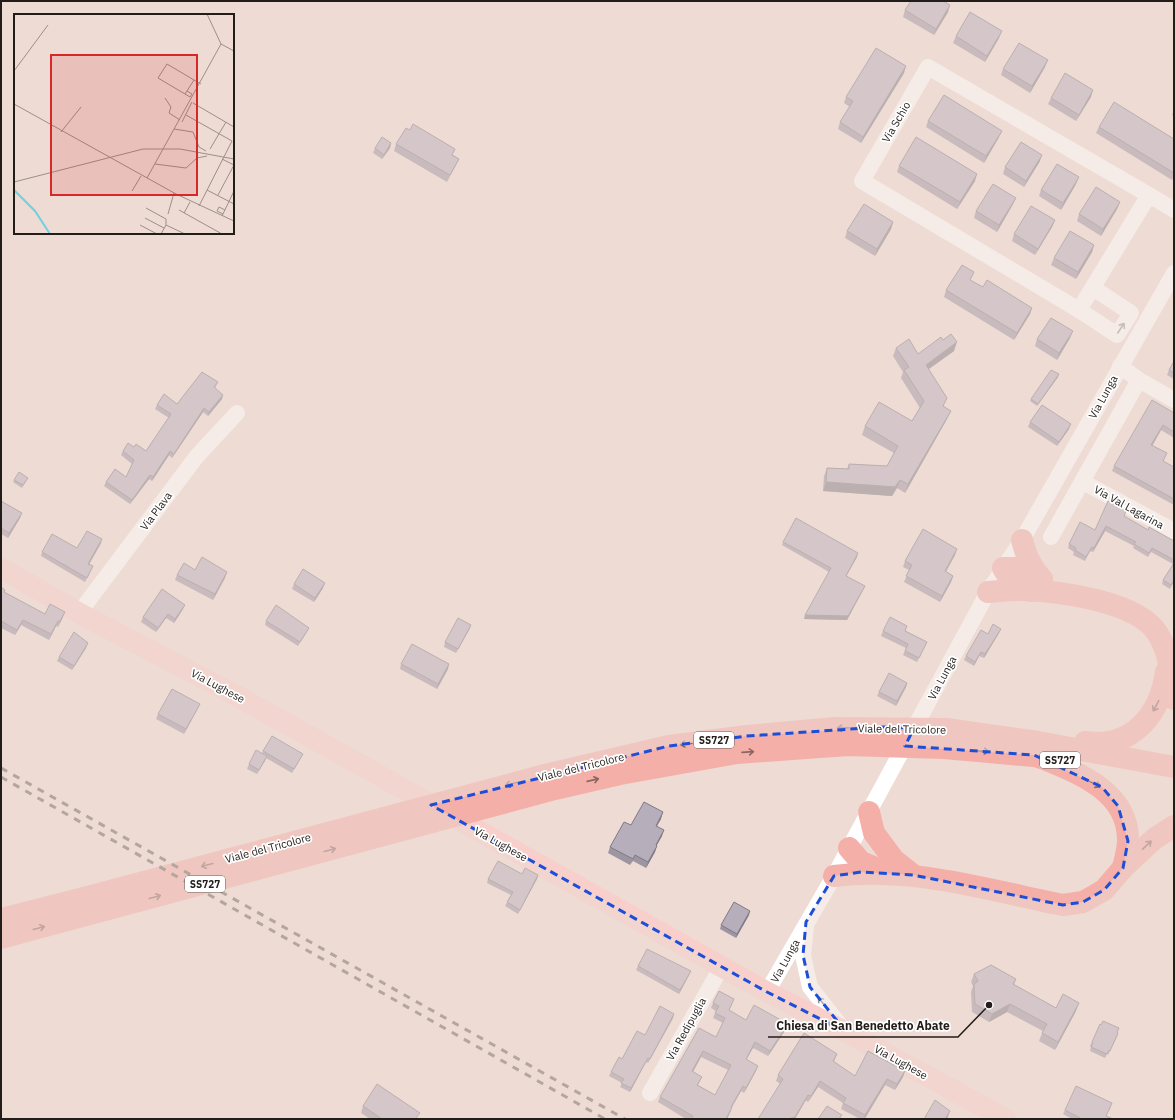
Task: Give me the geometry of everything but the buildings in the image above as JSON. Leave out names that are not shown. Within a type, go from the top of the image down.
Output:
[{"type":"highway","points":[[1022,540],[1025,554],[1032,568],[1038,586]]},
{"type":"highway","points":[[1003,568],[1015,568],[1026,571],[1038,586]]},
{"type":"highway","points":[[988,592],[1022,590],[1038,586],[1116,605],[1141,617],[1157,633],[1168,655],[1174,699]]},
{"type":"highway","points":[[1036,748],[1060,739],[1098,744],[1121,739],[1136,731],[1149,718],[1163,690],[1168,655]]},
{"type":"highway","name":"Viale del Tricolore","points":[[1,938],[416,827],[552,781],[669,746],[747,736],[835,728],[877,736],[945,738],[1036,748],[1174,767]]},
{"type":"highway","points":[[1036,748],[1074,772],[1102,787],[1118,806],[1126,823],[1128,840],[1123,868]]},
{"type":"highway","name":"Viale del Tricolore","points":[[1036,748],[1174,780]]},
{"type":"highway","name":"Viale del Tricolore","points":[[1,919],[377,819],[552,781]]},
{"type":"highway","points":[[869,812],[874,833],[892,866]]},
{"type":"highway","points":[[849,848],[865,847],[876,850],[892,866],[913,875],[1063,905],[1083,902],[1104,890],[1123,868],[1154,839],[1174,826]]},
{"type":"highway","points":[[834,876],[892,866]]},
{"type":"main road","name":"Via Lughese","points":[[1,568],[79,612],[239,697],[768,992],[846,1032],[996,1116]]},
{"type":"street","name":"Via Schio","points":[[1093,288],[1131,313],[1117,335],[1079,310],[862,180],[928,66],[1174,210]]},
{"type":"street","points":[[1079,310],[1149,195]]},
{"type":"street","name":"Via Lunga","points":[[768,992],[806,922],[834,876],[988,592],[1022,540],[1174,273]]},
{"type":"street","name":"Via Lunga","points":[[1052,537],[1138,380],[1120,366]]},
{"type":"street","points":[[1138,380],[1174,400]]},
{"type":"street","name":"Via Plava","points":[[79,612],[197,456],[237,413]]},
{"type":"street","name":"Via Val Lagarina","points":[[1083,482],[1174,532]]},
{"type":"street","points":[[806,922],[803,955],[810,987],[846,1032]]},
{"type":"street","name":"Via Redipuglia","points":[[650,1094],[722,966]]},
{"type":"highlighted area","points":[[882,727],[914,728],[905,746],[1034,755],[1102,787],[1118,806],[1128,841],[1123,868],[1104,890],[1083,902],[1063,905],[913,875],[861,872],[834,876],[806,922],[803,955],[810,987],[846,1032],[767,992],[431,805],[669,746],[747,736]]},
{"type":"railway","points":[[1,768],[625,1119]]},
{"type":"railway","points":[[1,777],[605,1119]]},
{"type":"place","name":"Chiesa di San Benedetto Abate","points":[[989,1005]]}]
